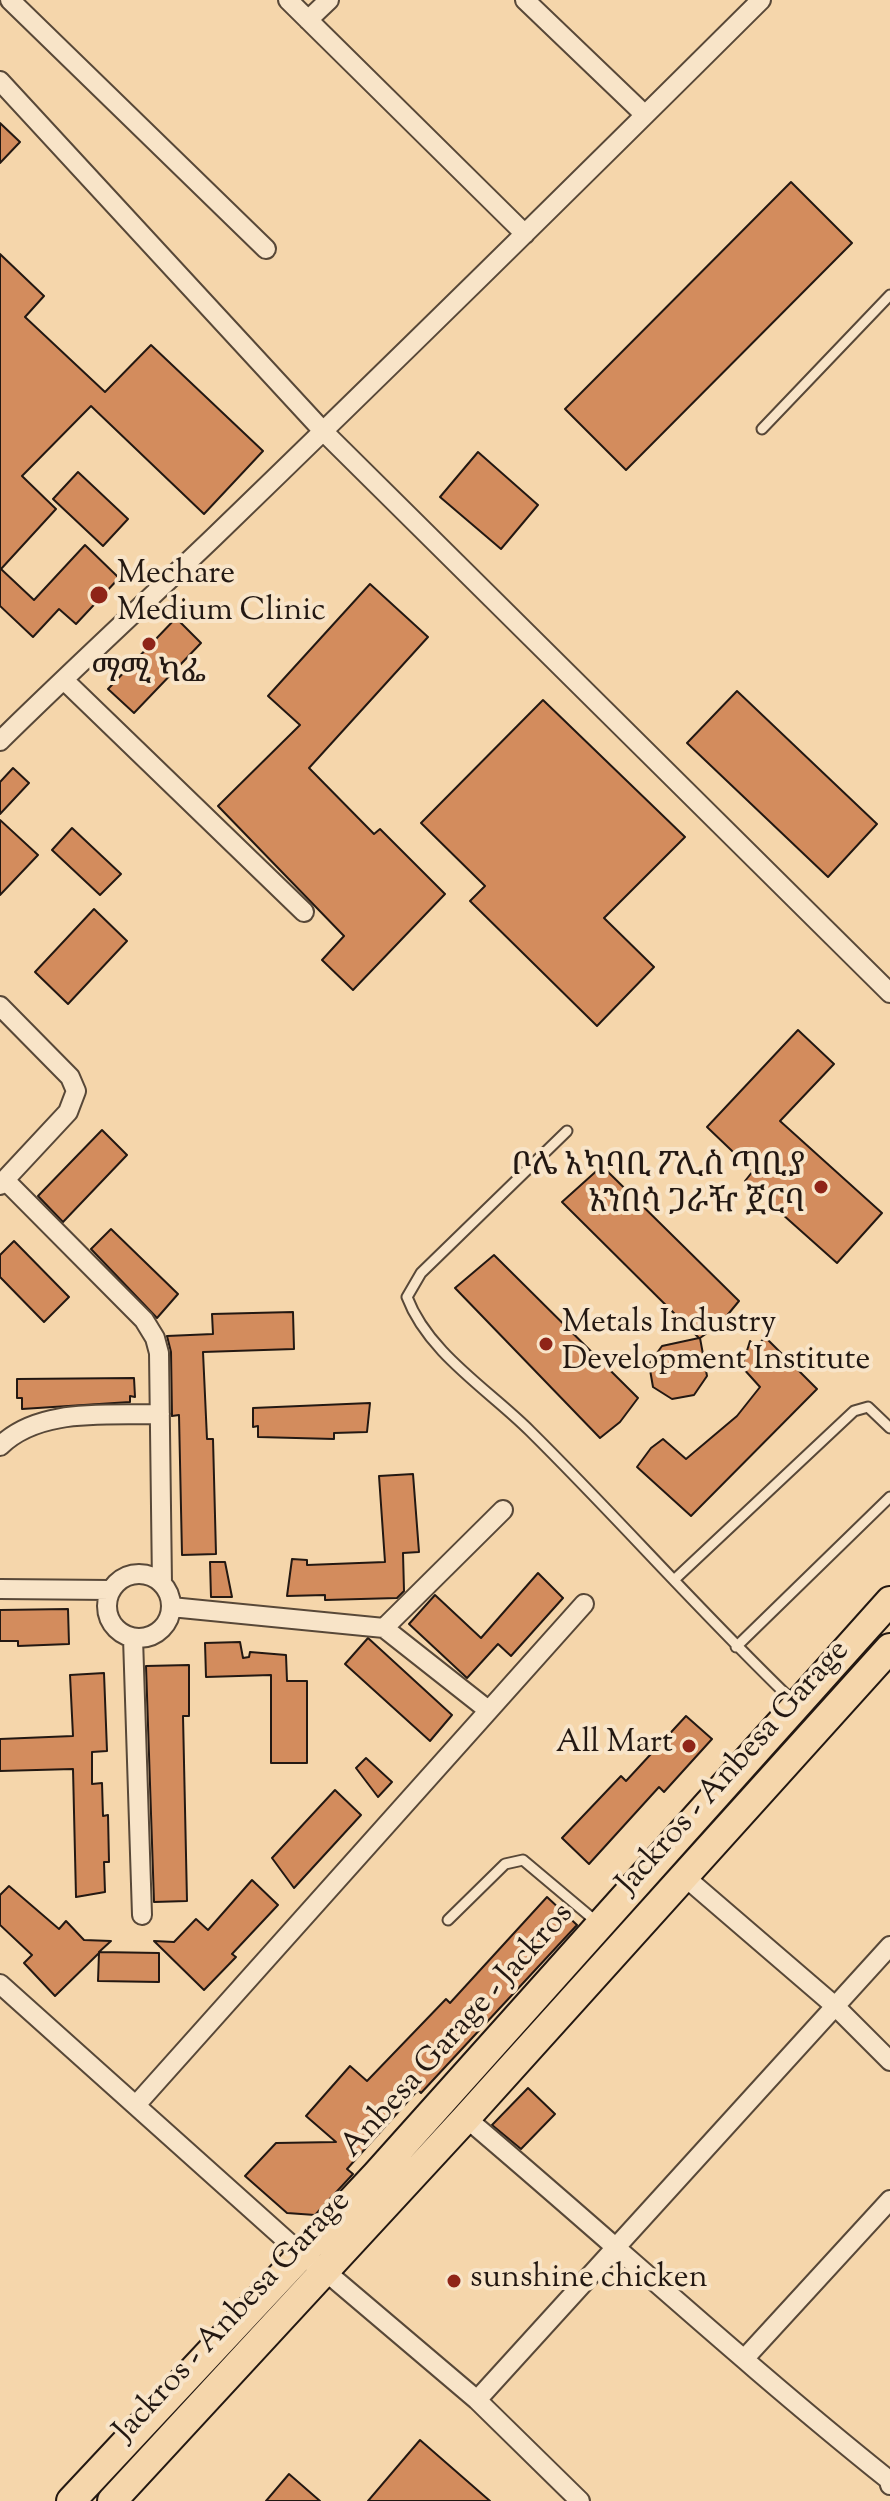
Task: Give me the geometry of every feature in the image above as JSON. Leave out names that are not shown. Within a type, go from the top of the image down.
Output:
[{"type":"main road","name":"Anbesa Garage - Jackros","points":[[71,2501],[301,2254],[888,1606]]},
{"type":"main road","name":"Jackros - Anbesa Garage","points":[[112,2501],[466,2118],[890,1648]]},
{"type":"street","points":[[10,0],[266,249]]},
{"type":"street","points":[[288,0],[525,234]]},
{"type":"street","points":[[308,20],[329,0]]},
{"type":"street","points":[[525,0],[645,115]]},
{"type":"street","points":[[3,733],[65,681],[761,0]]},
{"type":"street","points":[[0,81],[323,431],[890,993]]},
{"type":"street","points":[[65,681],[304,912]]},
{"type":"street","points":[[0,1006],[70,1077],[76,1091],[68,1112],[3,1182],[144,1320],[155,1338],[159,1353],[162,1584],[171,1607],[159,1632],[147,1638],[133,1638],[112,1625],[107,1614],[110,1590]]},
{"type":"street","points":[[0,1446],[14,1432],[41,1421],[160,1414]]},
{"type":"street","points":[[384,1628],[503,1510]]},
{"type":"street","points":[[0,1589],[110,1590],[130,1575],[153,1577],[162,1584]]},
{"type":"street","points":[[136,2105],[584,1604]]},
{"type":"street","points":[[171,1607],[384,1628],[488,1710]]},
{"type":"street","points":[[133,1638],[142,1915]]},
{"type":"street","points":[[685,1877],[835,2006],[890,2061]]},
{"type":"street","points":[[477,2400],[890,1946]]},
{"type":"street","points":[[0,1984],[301,2254],[477,2400],[580,2501]]},
{"type":"street","points":[[466,2118],[890,2481]]},
{"type":"street","points":[[745,2358],[890,2200]]},
{"type":"lane","points":[[762,429],[890,295]]},
{"type":"lane","points":[[567,1131],[421,1273],[407,1297],[414,1317],[433,1341],[529,1430],[736,1647],[797,1705]]},
{"type":"lane","points":[[674,1580],[854,1411],[868,1407],[890,1428]]},
{"type":"lane","points":[[736,1647],[890,1497]]},
{"type":"lane","points":[[448,1920],[505,1864],[515,1859],[523,1860],[551,1881],[601,1925]]},
{"type":"building","points":[[0,123],[20,142],[0,163]]},
{"type":"building","points":[[791,182],[852,243],[626,470],[565,409]]},
{"type":"building","points":[[0,254],[44,296],[25,317],[105,392],[151,345],[263,451],[204,514],[91,406],[22,476],[56,509],[1,569],[34,600],[85,545],[119,578],[76,624],[59,609],[33,637],[0,606]]},
{"type":"building","points":[[478,452],[538,505],[501,549],[440,497]]},
{"type":"building","points":[[78,472],[128,519],[103,546],[53,499]]},
{"type":"building","points":[[370,584],[428,637],[309,768],[374,834],[380,829],[445,894],[353,990],[322,960],[344,936],[218,806],[300,725],[268,696]]},
{"type":"building","points":[[176,618],[201,643],[134,713],[108,689]]},
{"type":"building","points":[[737,691],[877,824],[828,877],[687,743]]},
{"type":"building","points":[[543,700],[685,837],[604,918],[654,967],[597,1026],[470,901],[485,886],[421,823]]},
{"type":"building","points":[[13,768],[29,783],[0,814],[0,782]]},
{"type":"building","points":[[0,820],[38,855],[0,895]]},
{"type":"building","points":[[72,828],[121,874],[100,895],[52,850]]},
{"type":"building","points":[[94,909],[127,941],[68,1004],[35,972]]},
{"type":"building","points":[[798,1030],[834,1064],[780,1121],[882,1213],[837,1263],[745,1181],[753,1171],[707,1127]]},
{"type":"building","points":[[102,1130],[127,1155],[63,1222],[38,1196]]},
{"type":"building","points":[[602,1166],[739,1301],[720,1324],[700,1338],[707,1376],[694,1395],[672,1399],[653,1387],[649,1364],[662,1346],[699,1338],[562,1202]]},
{"type":"building","points":[[111,1229],[178,1294],[157,1318],[91,1249]]},
{"type":"building","points":[[14,1241],[69,1297],[44,1322],[0,1277],[0,1255]]},
{"type":"building","points":[[494,1255],[638,1398],[620,1422],[600,1438],[455,1288]]},
{"type":"building","points":[[293,1312],[294,1349],[203,1352],[207,1439],[213,1439],[216,1554],[182,1555],[179,1415],[172,1416],[171,1352],[167,1336],[213,1334],[212,1314]]},
{"type":"building","points":[[765,1337],[817,1389],[691,1516],[637,1467],[651,1448],[663,1439],[686,1459],[737,1416],[760,1387],[742,1367],[750,1341],[756,1348]]},
{"type":"building","points":[[134,1378],[135,1397],[130,1396],[130,1402],[22,1409],[22,1398],[17,1398],[17,1379]]},
{"type":"building","points":[[370,1403],[367,1432],[334,1433],[334,1439],[258,1437],[258,1426],[253,1427],[253,1408]]},
{"type":"building","points":[[413,1474],[419,1552],[403,1553],[404,1591],[397,1598],[325,1600],[325,1595],[287,1596],[292,1559],[307,1560],[307,1565],[385,1562],[379,1476]]},
{"type":"building","points":[[210,1562],[225,1562],[232,1597],[211,1597]]},
{"type":"building","points":[[538,1573],[563,1598],[511,1656],[498,1644],[467,1678],[409,1624],[435,1595],[481,1638]]},
{"type":"building","points":[[68,1609],[69,1644],[18,1646],[18,1641],[0,1641],[0,1610]]},
{"type":"building","points":[[368,1638],[452,1715],[430,1741],[345,1664]]},
{"type":"building","points":[[240,1642],[243,1658],[249,1657],[250,1652],[286,1655],[287,1681],[307,1681],[307,1763],[271,1763],[271,1675],[206,1677],[205,1643]]},
{"type":"building","points":[[189,1665],[189,1716],[183,1716],[187,1901],[154,1902],[146,1666]]},
{"type":"building","points":[[104,1673],[107,1751],[92,1752],[92,1784],[102,1783],[103,1816],[108,1815],[109,1862],[104,1862],[105,1892],[76,1897],[73,1769],[0,1771],[0,1739],[73,1736],[70,1675]]},
{"type":"building","points":[[686,1716],[712,1739],[664,1792],[659,1787],[589,1864],[562,1838],[621,1776],[626,1781]]},
{"type":"building","points":[[366,1758],[392,1782],[378,1797],[356,1768]]},
{"type":"building","points":[[335,1790],[361,1815],[294,1888],[272,1858]]},
{"type":"building","points":[[252,1880],[278,1905],[232,1954],[236,1957],[204,1990],[154,1941],[174,1942],[196,1919],[208,1930]]},
{"type":"building","points":[[9,1886],[59,1929],[66,1921],[84,1940],[111,1941],[99,1952],[159,1953],[159,1982],[98,1981],[99,1953],[55,1996],[24,1963],[32,1955],[0,1925],[0,1895]]},
{"type":"building","points":[[547,1897],[577,1925],[421,2093],[418,2090],[347,2169],[353,2174],[315,2215],[287,2213],[245,2176],[276,2143],[336,2142],[306,2116],[350,2066],[367,2081],[446,1999],[450,2003]]},
{"type":"building","points":[[528,2088],[555,2114],[521,2149],[492,2125]]},
{"type":"building","points":[[420,2440],[490,2501],[368,2501]]},
{"type":"building","points":[[289,2474],[320,2501],[266,2501]]},
{"type":"place","name":"Mechare Medium Clinic","points":[[99,595]]},
{"type":"place","name":"ማሚ ካፌ","points":[[149,644]]},
{"type":"place","name":"ቦሌ አካባቢ ፖሊስ ጣቢያ አንበሳ ጋራዥ ጀርባ","points":[[821,1187]]},
{"type":"place","name":"Metals Industry Development Institute","points":[[546,1344]]},
{"type":"place","name":"All Mart","points":[[689,1746]]},
{"type":"place","name":"sunshine chicken","points":[[454,2281]]}]
